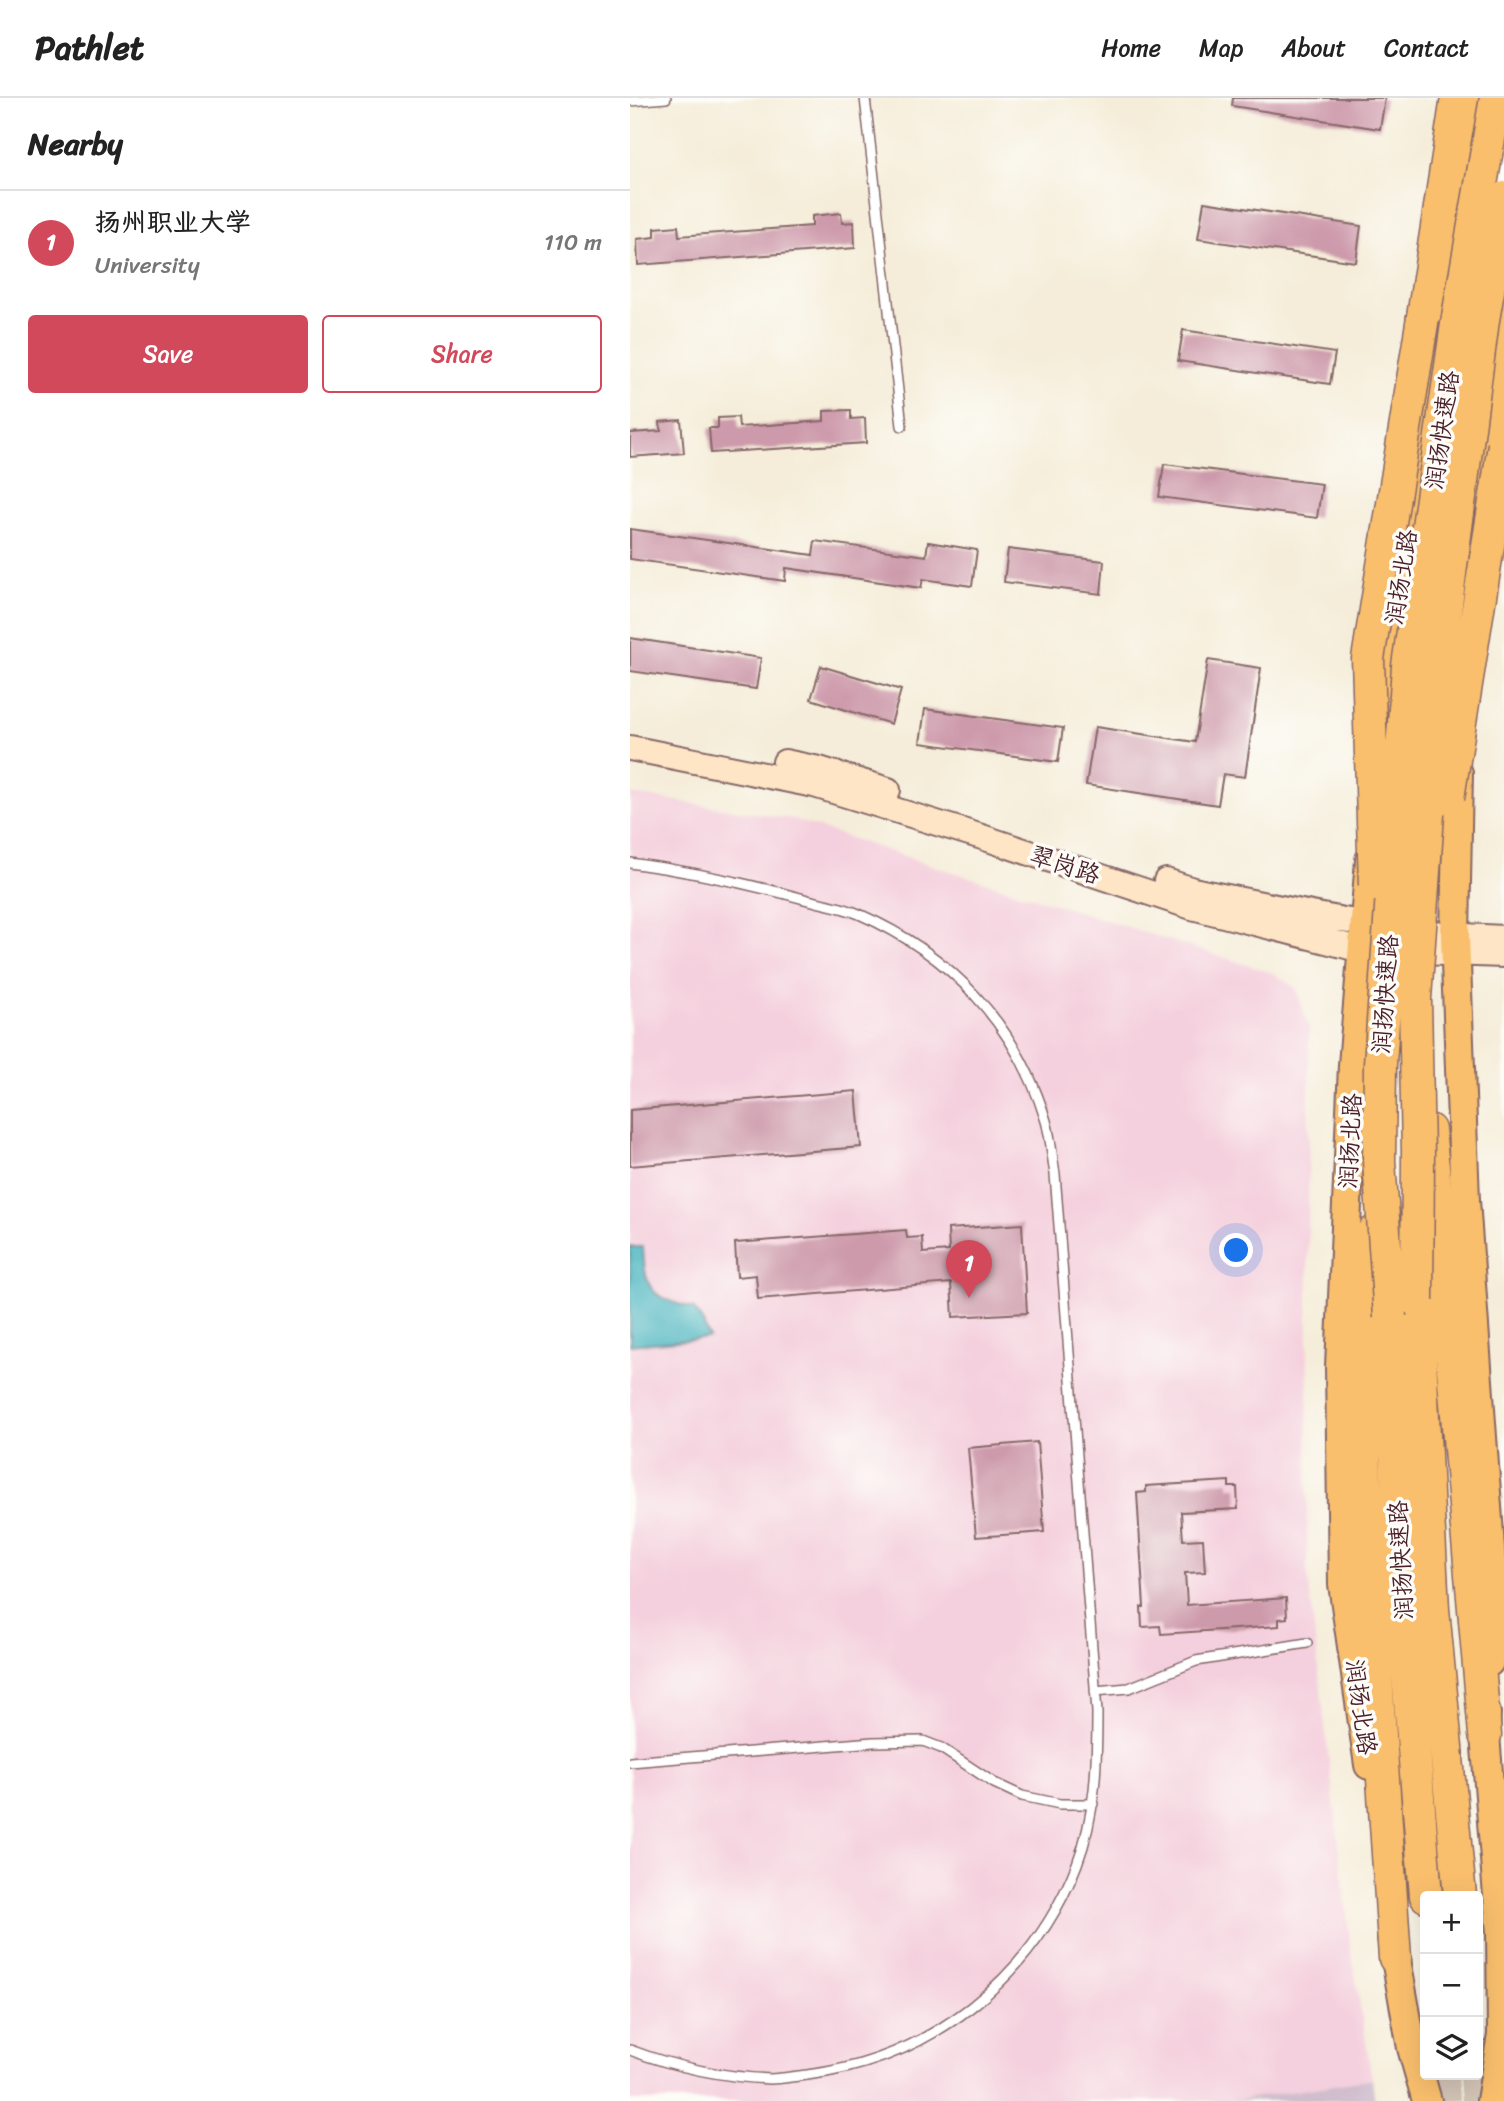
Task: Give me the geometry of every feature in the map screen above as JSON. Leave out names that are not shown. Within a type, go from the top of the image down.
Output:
[{"type":"highway","points":[[1380,1064],[1368,659],[1457,98]]},
{"type":"highway","name":"润扬快速路","points":[[1426,1891],[1379,1316],[1380,1064],[1408,666],[1458,317],[1496,98]]},
{"type":"highway","name":"润扬快速路","points":[[1460,1891],[1433,1609],[1432,1301],[1418,1155],[1415,999],[1440,658],[1483,320],[1504,198]]},
{"type":"highway","points":[[1415,999],[1504,445]]},
{"type":"highway","points":[[1432,1301],[1485,1735]]},
{"type":"highway","points":[[1379,1316],[1364,1459],[1395,1958]]},
{"type":"main road","name":"润扬北路","points":[[1427,2101],[1412,2048],[1395,1958],[1343,1584],[1339,1367],[1353,1065],[1388,658],[1475,98]]},
{"type":"main road","points":[[1492,2101],[1502,2035],[1501,1933],[1485,1735],[1493,1590],[1465,1200],[1455,945],[1460,666],[1504,309]]},
{"type":"main road","name":"翠岗路","points":[[630,732],[819,769],[1193,890],[1363,938]]},
{"type":"main road","name":"翠岗路","points":[[630,748],[814,785],[982,837],[1192,907],[1363,938],[1455,945],[1504,955]]},
{"type":"main road","name":"翠岗路","points":[[1455,945],[1504,938]]},
{"type":"lane","points":[[630,101],[666,98]]},
{"type":"lane","points":[[865,98],[902,426]]},
{"type":"lane","points":[[630,863],[770,889],[857,913],[911,941],[954,973],[986,1007],[1010,1041],[1046,1122],[1055,1174],[1095,1691],[1097,1762],[1093,1804],[1078,1862],[1053,1916],[1026,1954],[989,1992],[934,2034],[891,2055],[835,2071],[772,2079],[713,2073],[663,2062],[630,2050]]},
{"type":"lane","points":[[1095,1691],[1129,1688],[1196,1661],[1307,1643]]},
{"type":"lane","points":[[630,1762],[885,1741],[923,1741],[941,1748],[994,1783],[1022,1796],[1060,1804],[1093,1804]]},
{"type":"shaded area","points":[[630,794],[793,819],[1273,973],[1296,988],[1309,1027],[1307,1568],[1350,1942],[1372,2079],[1231,2101],[630,2101]]},
{"type":"shaded area","points":[[1372,2079],[1375,2101],[1231,2101]]},
{"type":"water","points":[[630,1247],[643,1247],[646,1274],[653,1290],[659,1296],[694,1309],[709,1338],[630,1345]]},
{"type":"building","points":[[1233,98],[1385,98],[1380,129],[1232,106]]},
{"type":"building","points":[[1204,202],[1361,226],[1356,262],[1198,239]]},
{"type":"building","points":[[841,213],[842,223],[854,222],[855,248],[638,265],[637,239],[655,237],[655,228],[678,226],[679,236],[812,226],[812,216]]},
{"type":"building","points":[[1183,330],[1335,353],[1330,384],[1178,361]]},
{"type":"building","points":[[851,410],[851,419],[865,418],[866,443],[711,453],[709,428],[718,428],[718,418],[738,417],[739,427],[824,421],[824,411]]},
{"type":"building","points":[[681,420],[684,453],[630,457],[630,433],[661,431],[660,422]]},
{"type":"building","points":[[1164,464],[1322,484],[1317,518],[1159,497]]},
{"type":"building","points":[[630,529],[813,555],[815,541],[926,556],[928,542],[977,550],[972,586],[923,579],[921,588],[786,568],[785,581],[630,559]]},
{"type":"building","points":[[1008,549],[1104,561],[1101,594],[1004,582]]},
{"type":"building","points":[[630,638],[761,658],[756,689],[630,671]]},
{"type":"building","points":[[1208,660],[1261,668],[1245,777],[1223,774],[1218,805],[1086,785],[1095,727],[1195,742]]},
{"type":"building","points":[[821,666],[901,690],[891,724],[811,699]]},
{"type":"building","points":[[925,709],[1063,728],[1058,762],[920,743]]},
{"type":"building","points":[[856,1091],[861,1147],[630,1166],[630,1110]]},
{"type":"building","points":[[1022,1224],[1027,1313],[953,1317],[951,1283],[758,1299],[756,1275],[737,1277],[735,1243],[906,1230],[907,1238],[922,1237],[923,1253],[949,1251],[948,1229]]},
{"type":"building","points":[[1037,1442],[1044,1532],[976,1537],[968,1448]]},
{"type":"building","points":[[1229,1481],[1229,1487],[1237,1487],[1238,1509],[1181,1512],[1183,1540],[1203,1539],[1205,1572],[1185,1573],[1187,1605],[1286,1598],[1287,1618],[1279,1619],[1279,1626],[1161,1634],[1160,1626],[1142,1627],[1141,1607],[1144,1607],[1137,1493],[1146,1492],[1146,1486]]},
{"type":"tunnel","points":[[1442,2080],[1444,2101]]},
{"type":"tunnel","points":[[1476,2080],[1478,2101]]},
{"type":"place","name":"扬州职业大学","points":[[969,1298]]}]
